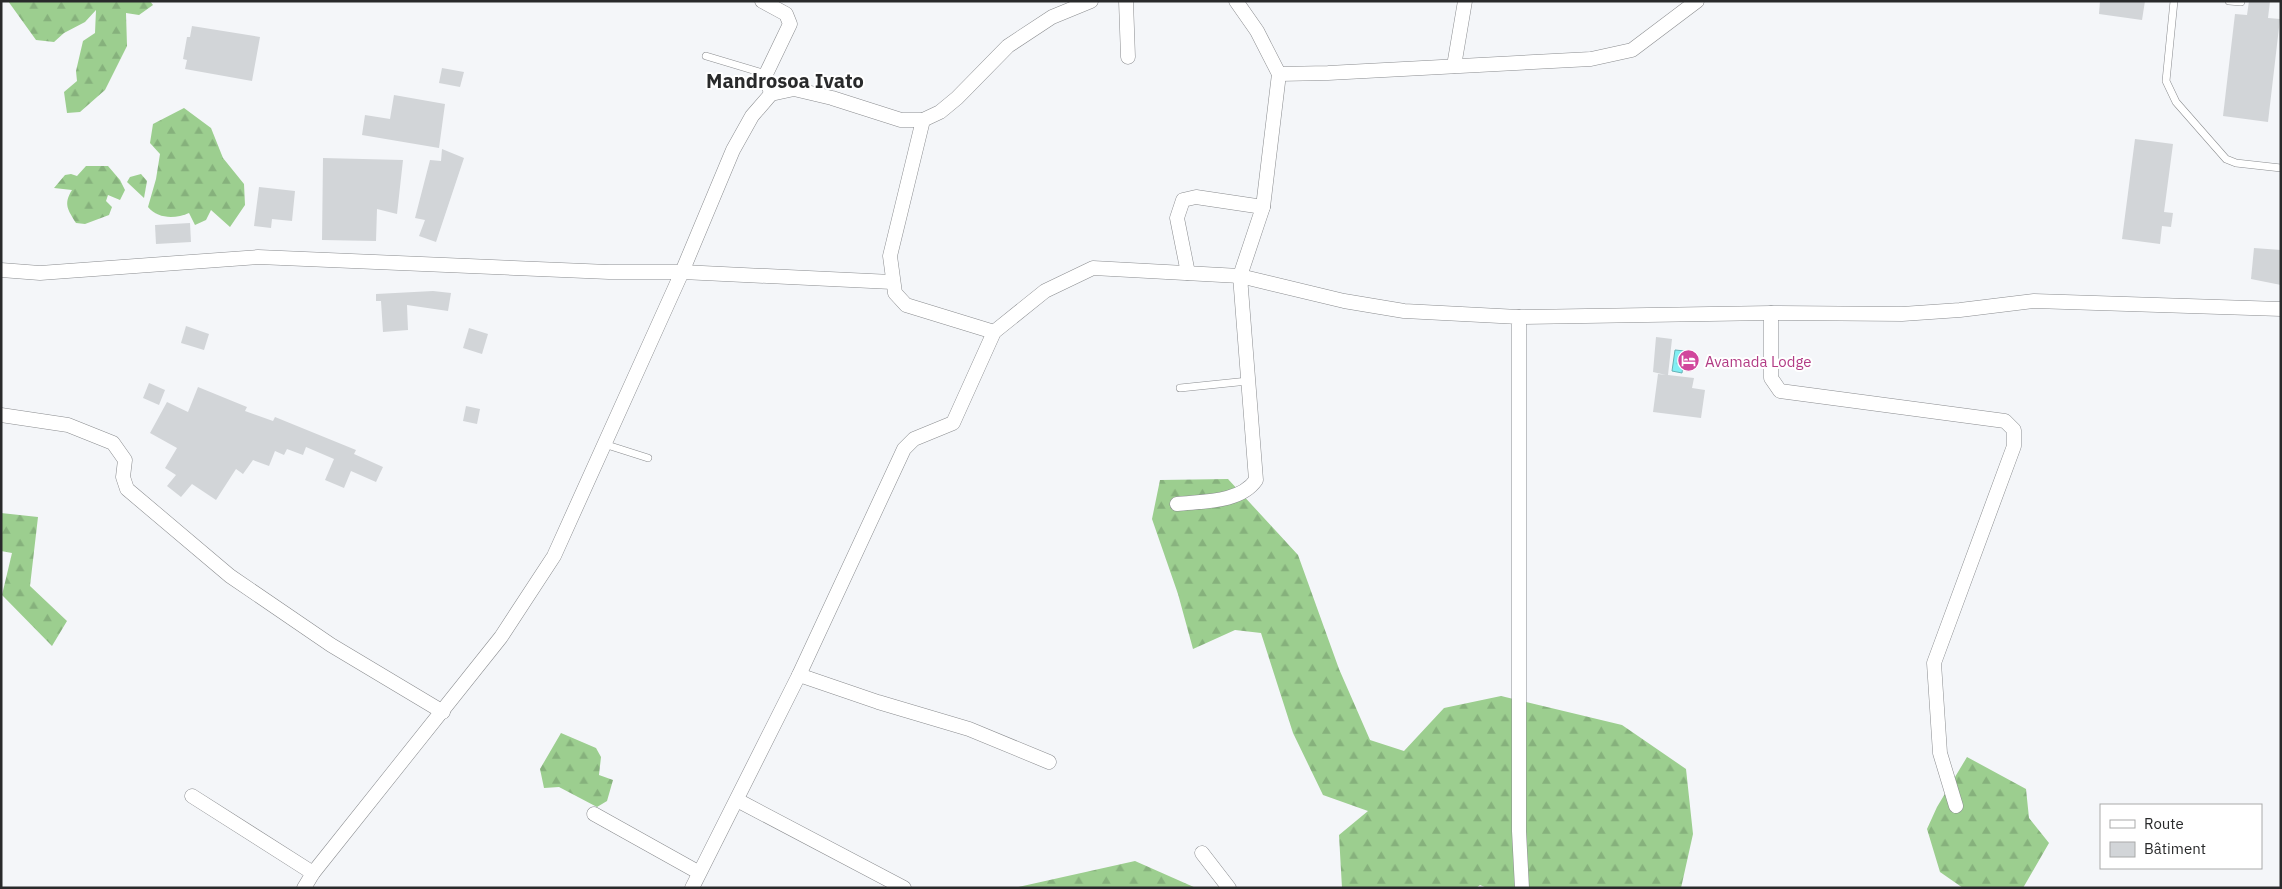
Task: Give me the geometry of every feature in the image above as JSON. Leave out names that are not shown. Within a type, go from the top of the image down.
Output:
[{"type":"street","points":[[762,1],[786,14],[790,24],[766,74],[771,94]]},
{"type":"street","points":[[304,888],[312,873],[443,712],[501,637],[554,556],[682,272],[733,150],[752,116],[771,94],[794,89],[832,98],[901,120],[923,120],[940,112],[957,98],[1008,46],[1052,17],[1091,1]]},
{"type":"street","points":[[1126,1],[1128,57]]},
{"type":"street","points":[[1177,504],[1233,497],[1251,487],[1256,480],[1240,276],[1264,207],[1279,74],[1257,31],[1236,1]]},
{"type":"street","points":[[1454,66],[1465,1]]},
{"type":"street","points":[[1279,74],[1591,60],[1632,50],[1697,1]]},
{"type":"street","points":[[923,120],[890,256],[892,282],[895,292],[906,305],[994,332]]},
{"type":"street","points":[[1188,273],[1177,218],[1183,200],[1196,197],[1264,207]]},
{"type":"street","points":[[1,270],[40,273],[258,257],[608,272],[682,272],[892,282]]},
{"type":"street","points":[[692,888],[698,872],[737,800],[799,675],[904,449],[914,439],[953,423],[994,332],[1046,291],[1093,268],[1240,276],[1344,301],[1404,311],[1519,317],[1771,313],[1902,314],[1960,310],[2034,301],[2281,309]]},
{"type":"street","points":[[1771,313],[1771,378],[1780,391],[2005,421],[2014,430],[2014,446],[1934,663],[1940,752],[1956,806]]},
{"type":"street","points":[[1519,317],[1519,831],[1522,888]]},
{"type":"street","points":[[1,416],[68,425],[114,443],[126,460],[123,477],[127,489],[230,576],[331,645],[443,712]]},
{"type":"street","points":[[799,675],[878,702],[969,729],[1049,762]]},
{"type":"street","points":[[192,796],[312,873]]},
{"type":"street","points":[[737,800],[904,888]]},
{"type":"street","points":[[594,814],[698,872]]},
{"type":"street","points":[[1202,853],[1229,888]]},
{"type":"lane","points":[[2174,1],[2166,81],[2176,102],[2226,159],[2236,164],[2281,168]]},
{"type":"lane","points":[[2229,1],[2241,2]]},
{"type":"lane","points":[[706,56],[766,74]]},
{"type":"lane","points":[[1180,388],[1248,381]]},
{"type":"lane","points":[[604,444],[648,458]]},
{"type":"green space","points":[[8,1],[150,1],[153,5],[139,15],[126,13],[127,46],[105,90],[80,112],[67,113],[64,92],[77,81],[76,71],[83,41],[95,33],[96,10],[85,22],[64,33],[54,42],[36,40]]},
{"type":"green space","points":[[184,108],[211,128],[223,158],[244,184],[245,205],[230,227],[211,210],[206,220],[195,225],[189,213],[167,217],[157,214],[148,207],[156,179],[160,154],[150,143],[153,124]]},
{"type":"green space","points":[[86,166],[108,166],[120,180],[125,190],[120,200],[108,195],[106,201],[112,207],[109,215],[85,224],[76,223],[69,211],[67,203],[72,190],[54,188],[65,175],[77,176]]},
{"type":"green space","points":[[141,174],[147,181],[144,198],[127,182],[130,177]]},
{"type":"green space","points":[[1228,479],[1298,555],[1339,669],[1370,740],[1404,751],[1444,708],[1501,696],[1622,725],[1686,769],[1693,834],[1681,888],[1487,888],[1480,885],[1476,888],[1342,888],[1339,835],[1368,811],[1323,795],[1293,733],[1261,633],[1235,630],[1193,649],[1178,594],[1152,519],[1160,480]]},
{"type":"green space","points":[[1,513],[38,517],[30,586],[67,621],[52,646],[2,595],[12,553],[1,551]]},
{"type":"green space","points":[[561,733],[596,748],[601,757],[599,775],[613,780],[607,801],[597,807],[559,787],[544,788],[540,769]]},
{"type":"green space","points":[[1967,757],[2026,789],[2029,818],[2049,843],[2023,888],[1963,888],[1940,872],[1927,829],[1937,807]]},
{"type":"green space","points":[[1135,861],[1196,888],[1014,888]]},
{"type":"water","points":[[1675,350],[1685,351],[1682,373],[1672,371]]},
{"type":"building","points":[[2100,1],[2145,1],[2142,20],[2099,14]]},
{"type":"building","points":[[2249,1],[2270,1],[2268,18],[2280,19],[2268,122],[2223,116],[2235,14],[2247,15]]},
{"type":"building","points":[[192,26],[260,37],[252,81],[185,69],[187,60],[183,59],[187,37],[190,37]]},
{"type":"building","points":[[442,68],[464,72],[460,87],[439,83]]},
{"type":"building","points":[[394,95],[445,104],[439,148],[362,135],[365,115],[390,119]]},
{"type":"building","points":[[2135,139],[2173,144],[2164,212],[2173,213],[2171,227],[2162,226],[2160,244],[2122,239]]},
{"type":"building","points":[[442,149],[464,158],[436,242],[419,236],[425,220],[415,218],[430,160],[441,161]]},
{"type":"building","points":[[323,158],[403,160],[397,214],[377,209],[376,241],[322,240]]},
{"type":"building","points":[[259,187],[295,191],[292,221],[272,219],[271,228],[254,226]]},
{"type":"building","points":[[190,223],[191,242],[156,244],[155,225]]},
{"type":"building","points":[[2254,248],[2281,250],[2281,285],[2251,279]]},
{"type":"building","points":[[433,291],[451,293],[448,311],[407,305],[408,330],[383,332],[381,301],[376,301],[376,294]]},
{"type":"building","points":[[186,326],[209,334],[204,350],[181,343]]},
{"type":"building","points":[[469,328],[488,334],[482,354],[463,348]]},
{"type":"building","points":[[1656,337],[1672,339],[1668,375],[1694,378],[1692,388],[1705,390],[1701,418],[1653,412],[1658,374],[1666,375],[1653,372]]},
{"type":"building","points":[[149,383],[165,390],[159,405],[143,398]]},
{"type":"building","points":[[198,387],[247,407],[245,411],[273,421],[275,417],[356,450],[354,454],[383,467],[376,482],[351,471],[344,488],[325,480],[334,459],[306,447],[303,455],[287,449],[284,455],[275,451],[269,466],[253,460],[243,474],[236,469],[216,500],[192,484],[181,497],[167,486],[176,475],[165,468],[177,448],[150,433],[167,402],[188,412]]},
{"type":"building","points":[[466,406],[480,409],[477,424],[463,421]]},
{"type":"place","name":"Avamada Lodge","points":[[1689,361]]},
{"type":"district","name":"Mandrosoa Ivato","points":[[785,80]]}]
